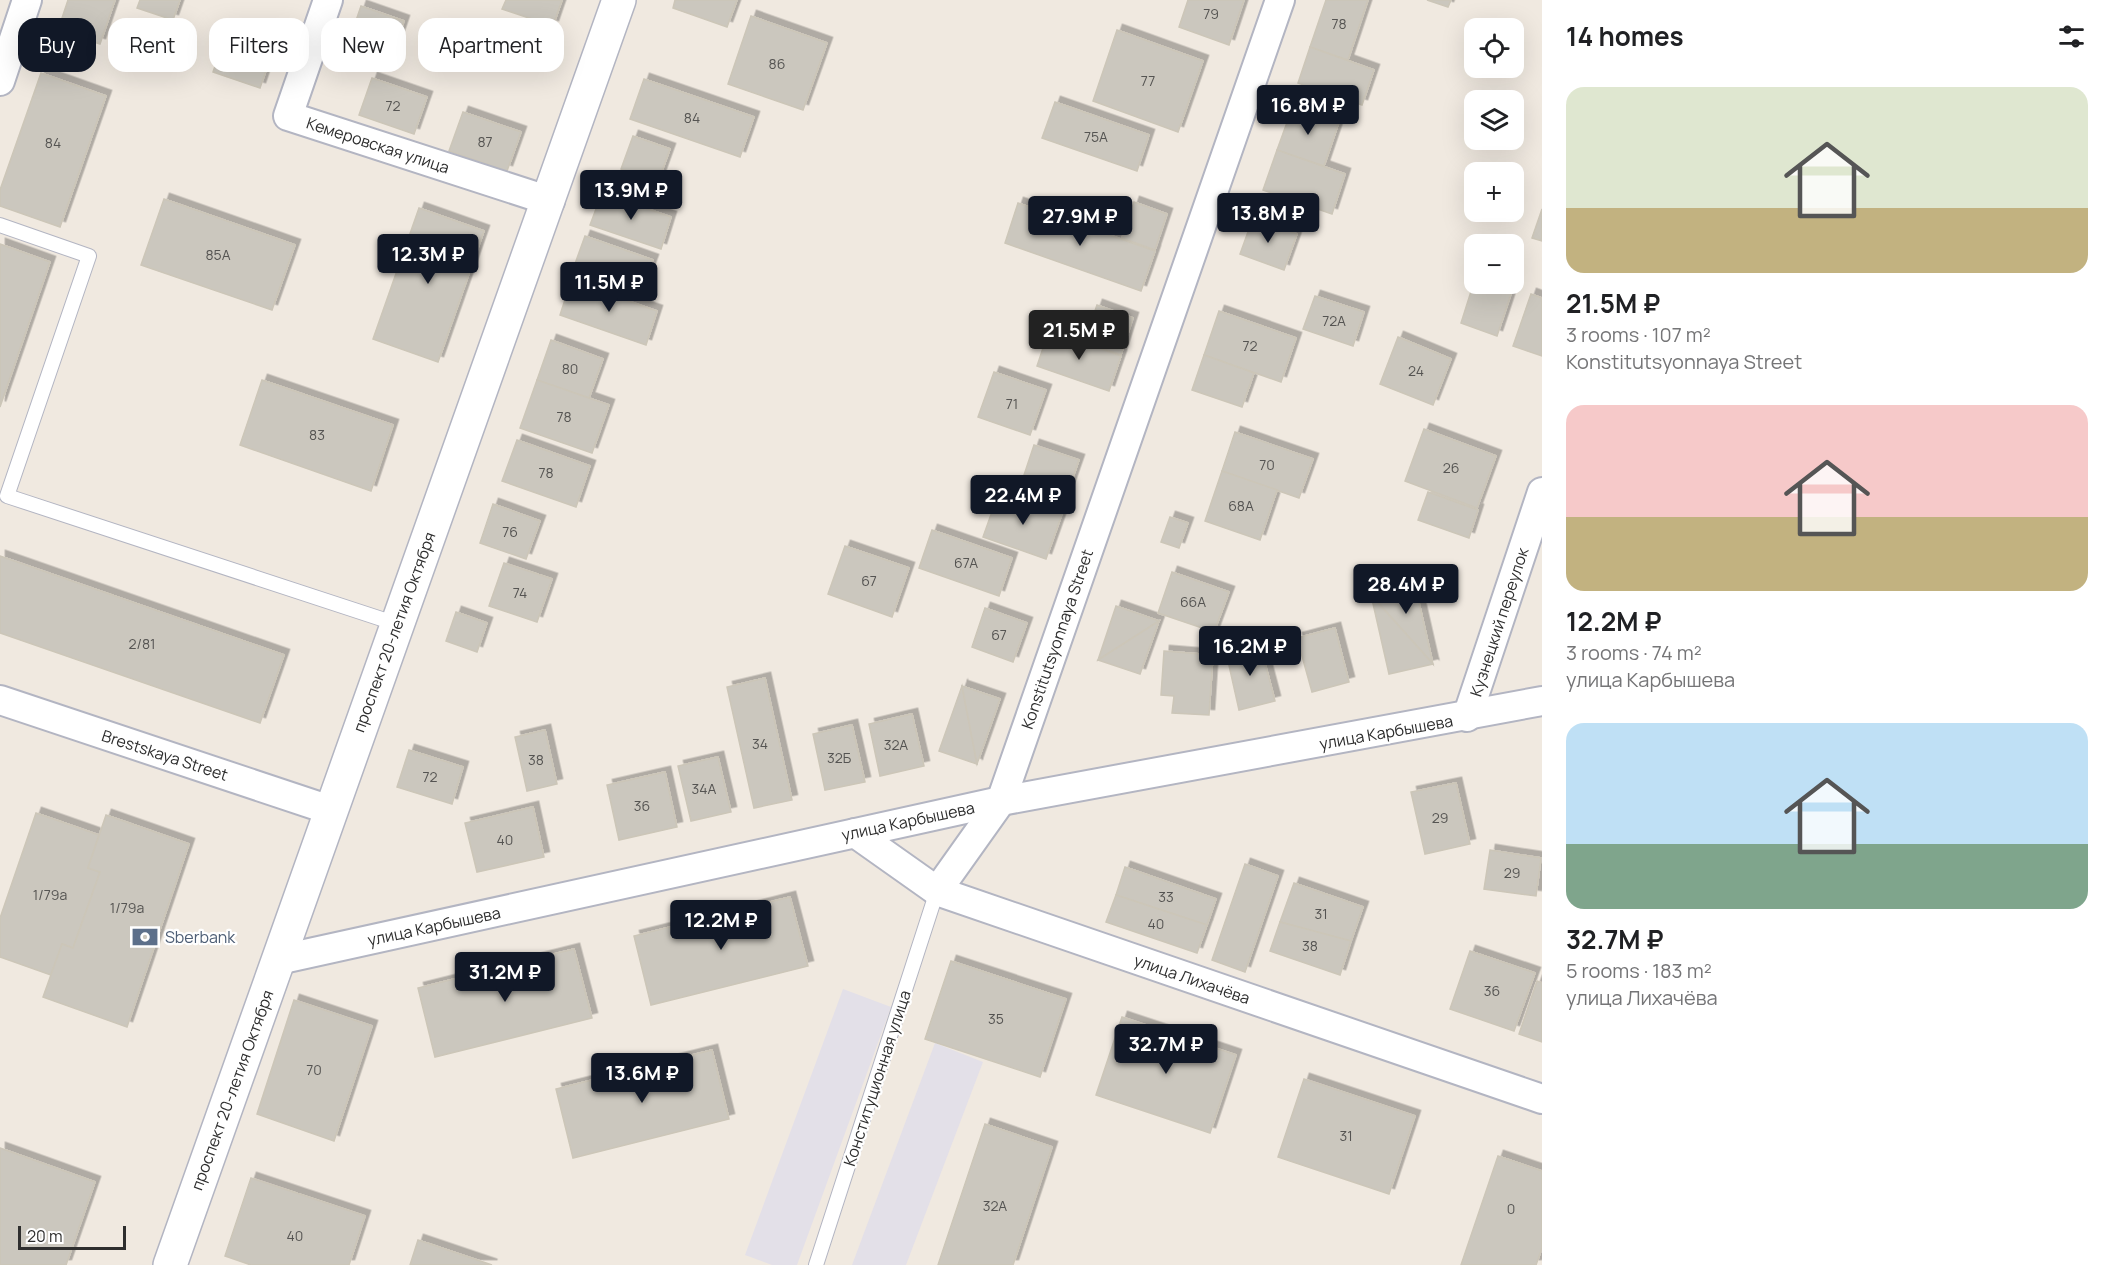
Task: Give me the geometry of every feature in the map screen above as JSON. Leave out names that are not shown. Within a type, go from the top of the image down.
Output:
[{"type":"street","points":[[0,81],[27,0]]},
{"type":"street","name":"Кемеровская улица","points":[[328,0],[288,116],[549,201]]},
{"type":"street","name":"проспект 20-летия Октября","points":[[170,1265],[619,0]]},
{"type":"street","name":"Konstitutsyonnaya Street","points":[[937,891],[1001,801],[1280,0]]},
{"type":"street","name":"Кузнецкий переулок","points":[[1467,717],[1542,492]]},
{"type":"street","name":"Brestskaya Street","points":[[0,700],[330,810]]},
{"type":"street","name":"улица Карбышева","points":[[278,960],[1001,801],[1467,717],[1542,701]]},
{"type":"street","name":"улица Лихачёва","points":[[855,833],[937,891],[1542,1100]]},
{"type":"lane","points":[[0,225],[89,256],[7,496],[397,624]]},
{"type":"lane","name":"Конституционная улица","points":[[816,1265],[937,891]]},
{"type":"shaded area","points":[[843,989],[891,1007],[797,1265],[772,1265],[745,1255]]},
{"type":"shaded area","points":[[935,1043],[983,1062],[906,1265],[852,1265]]},
{"type":"building","points":[[68,0],[115,0],[100,44],[96,43],[96,18],[62,18]]},
{"type":"building","points":[[140,0],[180,0],[174,18],[137,8]]},
{"type":"building","points":[[506,0],[562,0],[556,18],[529,18],[502,9]]},
{"type":"building","points":[[675,0],[737,0],[727,27],[673,8]]},
{"type":"building","points":[[1188,0],[1244,0],[1229,45],[1179,27]]},
{"type":"building","points":[[1326,0],[1368,0],[1348,60],[1310,47]]},
{"type":"building","points":[[1427,0],[1451,0],[1448,7]]},
{"type":"building","points":[[361,6],[395,18],[357,18]]},
{"type":"building","points":[[751,16],[827,43],[803,110],[728,84]]},
{"type":"building","points":[[1117,30],[1203,61],[1178,132],[1093,101]]},
{"type":"building","points":[[1310,47],[1374,70],[1362,105],[1298,83]]},
{"type":"building","points":[[213,72],[265,72],[260,88]]},
{"type":"building","points":[[41,73],[106,96],[60,227],[0,206],[0,190]]},
{"type":"building","points":[[372,78],[427,97],[414,134],[359,115]]},
{"type":"building","points":[[644,79],[754,117],[740,157],[630,119]]},
{"type":"building","points":[[1055,102],[1149,135],[1137,171],[1042,138]]},
{"type":"building","points":[[1293,106],[1339,122],[1324,166],[1277,150]]},
{"type":"building","points":[[463,112],[521,132],[507,171],[449,151]]},
{"type":"building","points":[[633,136],[670,149],[658,182],[621,169]]},
{"type":"building","points":[[1277,150],[1345,174],[1332,214],[1263,190]]},
{"type":"building","points":[[602,193],[671,217],[661,249],[590,225]]},
{"type":"building","points":[[164,199],[295,245],[272,310],[141,265]]},
{"type":"building","points":[[1134,202],[1167,214],[1155,250],[1122,238]]},
{"type":"building","points":[[1018,203],[1155,251],[1141,291],[1005,243]]},
{"type":"building","points":[[419,208],[484,231],[438,362],[373,339]]},
{"type":"building","points":[[1542,209],[1542,241],[1532,238]]},
{"type":"building","points":[[1253,218],[1297,234],[1284,270],[1240,254]]},
{"type":"building","points":[[585,236],[653,260],[640,295],[572,272]]},
{"type":"building","points":[[0,244],[50,262],[0,407]]},
{"type":"building","points":[[571,281],[657,311],[646,345],[560,315]]},
{"type":"building","points":[[1470,294],[1511,294],[1497,336],[1461,323]]},
{"type":"building","points":[[1531,294],[1542,298],[1542,356],[1513,346]]},
{"type":"building","points":[[1315,296],[1364,312],[1353,346],[1303,329]]},
{"type":"building","points":[[1097,305],[1133,318],[1121,355],[1084,342]]},
{"type":"building","points":[[1219,311],[1296,338],[1281,382],[1204,355]]},
{"type":"building","points":[[1049,330],[1121,356],[1109,391],[1037,366]]},
{"type":"building","points":[[1398,337],[1451,359],[1433,405],[1380,384]]},
{"type":"building","points":[[551,340],[603,359],[589,398],[537,380]]},
{"type":"building","points":[[1204,355],[1254,373],[1242,407],[1192,390]]},
{"type":"building","points":[[994,372],[1046,390],[1030,435],[978,417]]},
{"type":"building","points":[[262,380],[393,425],[371,491],[240,445]]},
{"type":"building","points":[[537,380],[609,405],[592,453],[520,428]]},
{"type":"building","points":[[1424,429],[1496,456],[1477,508],[1405,481]]},
{"type":"building","points":[[1235,432],[1313,459],[1299,498],[1222,471]]},
{"type":"building","points":[[517,440],[590,466],[576,507],[502,481]]},
{"type":"building","points":[[1034,445],[1079,460],[1066,497],[1022,481]]},
{"type":"building","points":[[1222,471],[1277,490],[1260,540],[1205,521]]},
{"type":"building","points":[[999,492],[1062,514],[1046,559],[983,537]]},
{"type":"building","points":[[1428,492],[1478,510],[1469,538],[1418,520]]},
{"type":"building","points":[[493,504],[540,521],[526,559],[480,543]]},
{"type":"building","points":[[1170,517],[1188,523],[1179,548],[1161,542]]},
{"type":"building","points":[[932,530],[1012,558],[999,596],[919,568]]},
{"type":"building","points":[[845,546],[909,568],[892,617],[828,594]]},
{"type":"building","points":[[0,556],[284,655],[260,723],[0,633]]},
{"type":"building","points":[[504,563],[552,579],[537,622],[489,606]]},
{"type":"building","points":[[1172,572],[1229,592],[1214,632],[1158,613]]},
{"type":"building","points":[[1415,585],[1433,664],[1371,595]]},
{"type":"building","points":[[1371,595],[1433,664],[1389,674]]},
{"type":"building","points":[[1116,606],[1159,621],[1098,660]]},
{"type":"building","points":[[985,608],[1027,623],[1013,662],[972,647]]},
{"type":"building","points":[[456,612],[487,623],[477,652],[446,641]]},
{"type":"building","points":[[1159,621],[1140,674],[1098,660]]},
{"type":"building","points":[[1335,628],[1349,682],[1312,692],[1297,638]]},
{"type":"building","points":[[1260,644],[1275,701],[1239,710],[1226,652]]},
{"type":"building","points":[[1164,651],[1213,655],[1209,715],[1172,713],[1174,696],[1161,695]]},
{"type":"building","points":[[765,678],[792,800],[754,808],[727,687]]},
{"type":"building","points":[[962,686],[977,764],[939,751]]},
{"type":"building","points":[[962,686],[1000,699],[977,764]]},
{"type":"building","points":[[912,714],[924,766],[880,776],[869,724]]},
{"type":"building","points":[[852,725],[865,782],[825,790],[813,734]]},
{"type":"building","points":[[545,730],[557,784],[527,791],[515,737]]},
{"type":"building","points":[[409,750],[463,767],[452,804],[397,787]]},
{"type":"building","points":[[718,757],[731,812],[691,821],[678,766]]},
{"type":"building","points":[[665,772],[677,827],[619,840],[607,785]]},
{"type":"building","points":[[1456,783],[1470,844],[1425,854],[1411,792]]},
{"type":"building","points":[[533,807],[544,857],[477,872],[465,823]]},
{"type":"building","points":[[36,813],[99,835],[88,868],[100,872],[73,948],[62,944],[51,975],[0,957],[0,918]]},
{"type":"building","points":[[106,815],[189,844],[127,1027],[43,997],[62,944],[73,948],[100,872],[88,868]]},
{"type":"building","points":[[1490,850],[1541,858],[1536,896],[1484,889]]},
{"type":"building","points":[[1245,864],[1278,876],[1245,972],[1212,960]]},
{"type":"building","points":[[1125,867],[1216,899],[1207,925],[1116,895]]},
{"type":"building","points":[[1294,883],[1363,907],[1351,941],[1280,922]]},
{"type":"building","points":[[1116,895],[1207,925],[1197,953],[1106,922]]},
{"type":"building","points":[[790,897],[808,966],[651,1005],[634,936]]},
{"type":"building","points":[[1280,922],[1351,941],[1340,975],[1270,951]]},
{"type":"building","points":[[574,949],[592,1018],[435,1057],[418,988]]},
{"type":"building","points":[[1470,951],[1535,973],[1514,1031],[1450,1009]]},
{"type":"building","points":[[951,961],[1066,999],[1040,1077],[925,1039]]},
{"type":"building","points":[[1537,981],[1542,983],[1542,1042],[1519,1034]]},
{"type":"building","points":[[294,1000],[372,1026],[334,1141],[257,1114]]},
{"type":"building","points":[[1122,1017],[1236,1055],[1210,1133],[1096,1095]]},
{"type":"building","points":[[712,1050],[729,1119],[573,1158],[556,1089]]},
{"type":"building","points":[[1304,1079],[1415,1116],[1389,1194],[1278,1157]]},
{"type":"building","points":[[985,1124],[1052,1147],[1013,1265],[938,1265]]},
{"type":"building","points":[[0,1148],[95,1182],[66,1265],[0,1265]]},
{"type":"building","points":[[1498,1156],[1542,1171],[1542,1248],[1536,1265],[1461,1265]]},
{"type":"building","points":[[251,1178],[365,1216],[349,1265],[251,1265],[225,1256]]},
{"type":"building","points":[[418,1240],[492,1265],[410,1265]]},
{"type":"place","name":"Sberbank","points":[[145,937]]}]
